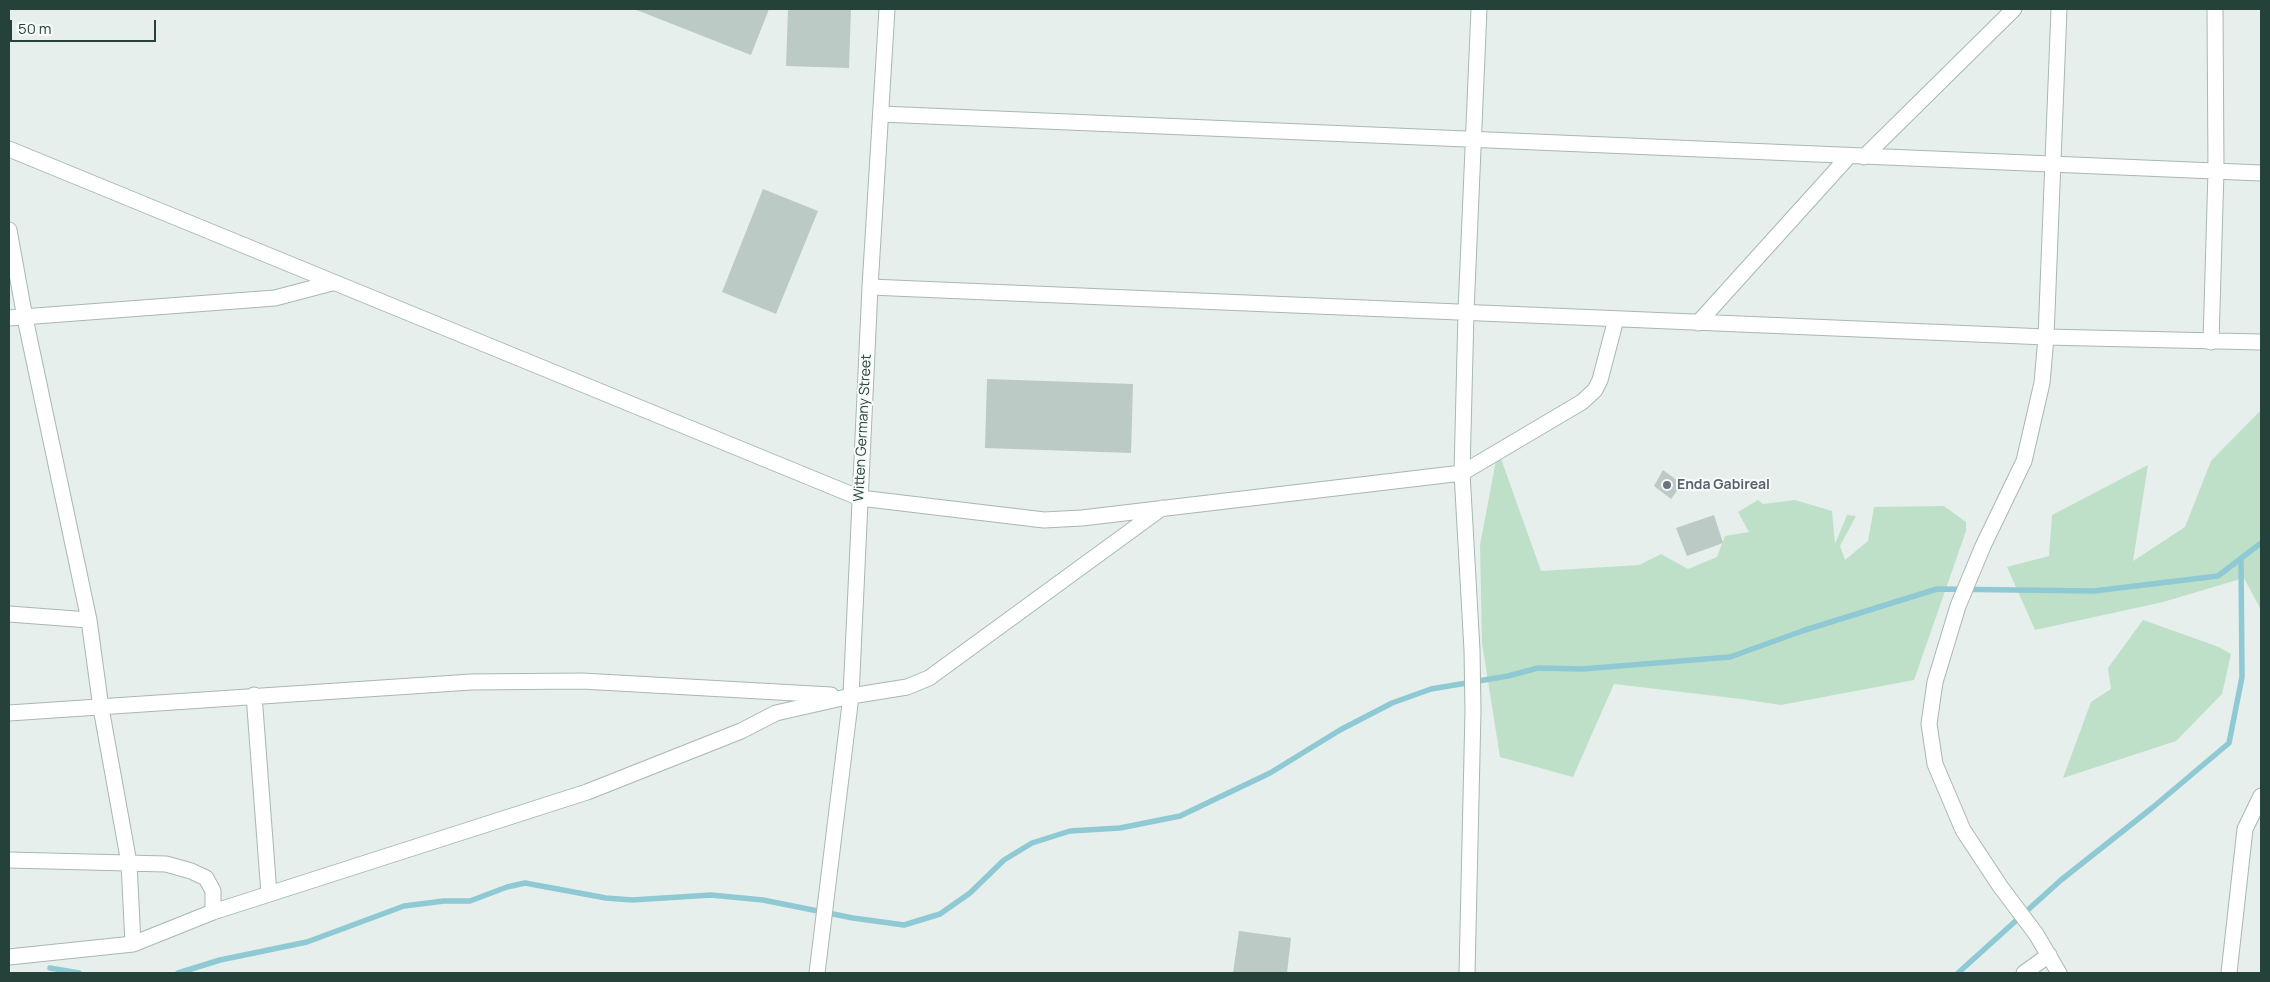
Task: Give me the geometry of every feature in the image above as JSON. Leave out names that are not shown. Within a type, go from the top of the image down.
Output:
[{"type":"street","name":"Witten Germany Street","points":[[817,973],[851,696],[870,287],[887,9]]},
{"type":"street","points":[[1467,973],[1473,711],[1472,650],[1462,473],[1466,312],[1479,9]]},
{"type":"street","points":[[1698,323],[1857,157],[2014,9]]},
{"type":"street","points":[[2059,9],[2054,164],[2042,383],[2024,461],[1983,546],[1958,606],[1935,682],[1929,724],[1935,764],[1963,830],[2000,886],[2036,934],[2059,973]]},
{"type":"street","points":[[2211,342],[2216,171],[2215,9]]},
{"type":"street","points":[[881,114],[2261,173]]},
{"type":"street","points":[[9,149],[860,498],[1044,520],[1082,518],[1462,473],[1582,402],[1595,390],[1600,380],[1616,319]]},
{"type":"street","points":[[9,230],[25,318],[88,620],[101,708],[129,863],[133,944]]},
{"type":"street","points":[[9,318],[275,298],[332,283]]},
{"type":"street","points":[[870,287],[2046,337],[2261,342]]},
{"type":"street","points":[[9,957],[133,944],[213,912],[587,792],[741,731],[776,713],[851,696],[907,687],[929,678],[1162,508]]},
{"type":"street","points":[[9,614],[88,620]]},
{"type":"street","points":[[9,713],[101,708],[254,695],[472,682],[582,681],[851,696]]},
{"type":"street","points":[[254,695],[268,894]]},
{"type":"street","points":[[2229,973],[2245,829],[2261,796]]},
{"type":"street","points":[[9,860],[166,864],[191,870],[206,878],[213,891],[213,912]]},
{"type":"street","points":[[2024,973],[2049,955]]},
{"type":"green space","points":[[2261,410],[2261,610],[2244,578],[2163,602],[2035,630],[2007,567],[2049,556],[2052,515],[2148,465],[2133,561],[2185,527],[2211,461]]},
{"type":"green space","points":[[1498,450],[1541,571],[1639,565],[1661,554],[1688,569],[1717,557],[1725,536],[1749,532],[1738,512],[1758,500],[1763,504],[1795,500],[1832,511],[1835,544],[1847,515],[1856,516],[1840,546],[1845,560],[1868,541],[1874,507],[1944,506],[1966,522],[1966,531],[1914,680],[1781,705],[1614,684],[1573,777],[1500,757],[1482,643],[1480,545]]},
{"type":"green space","points":[[2143,620],[2219,647],[2231,654],[2222,694],[2176,741],[2063,778],[2091,702],[2111,689],[2108,668]]},
{"type":"building","points":[[634,9],[769,9],[751,55]]},
{"type":"building","points":[[788,9],[851,9],[849,68],[786,66]]},
{"type":"building","points":[[763,189],[818,211],[776,314],[722,292]]},
{"type":"building","points":[[987,379],[1133,384],[1131,453],[985,448]]},
{"type":"building","name":"Enda Gabireal","points":[[1663,470],[1682,484],[1671,499],[1654,486]]},
{"type":"building","points":[[1714,515],[1723,543],[1687,556],[1676,528]]},
{"type":"building","points":[[1239,931],[1291,938],[1287,973],[1233,973]]},
{"type":"waterway","points":[[178,973],[220,960],[307,942],[404,906],[444,901],[470,901],[507,887],[525,883],[606,898],[632,900],[711,895],[763,900],[853,918],[904,925],[940,914],[970,893],[1004,860],[1032,843],[1070,831],[1120,828],[1180,816],[1270,773],[1340,730],[1392,703],[1431,689],[1508,676],[1538,668],[1582,669],[1730,657],[1805,630],[1937,589],[2094,591],[2218,576],[2261,543]]},
{"type":"waterway","points":[[1958,973],[2061,880],[2152,808],[2229,743],[2242,677],[2241,559]]},
{"type":"waterway","points":[[50,968],[79,973]]},
{"type":"place","name":"Enda Gabireal","points":[[1667,485]]}]
